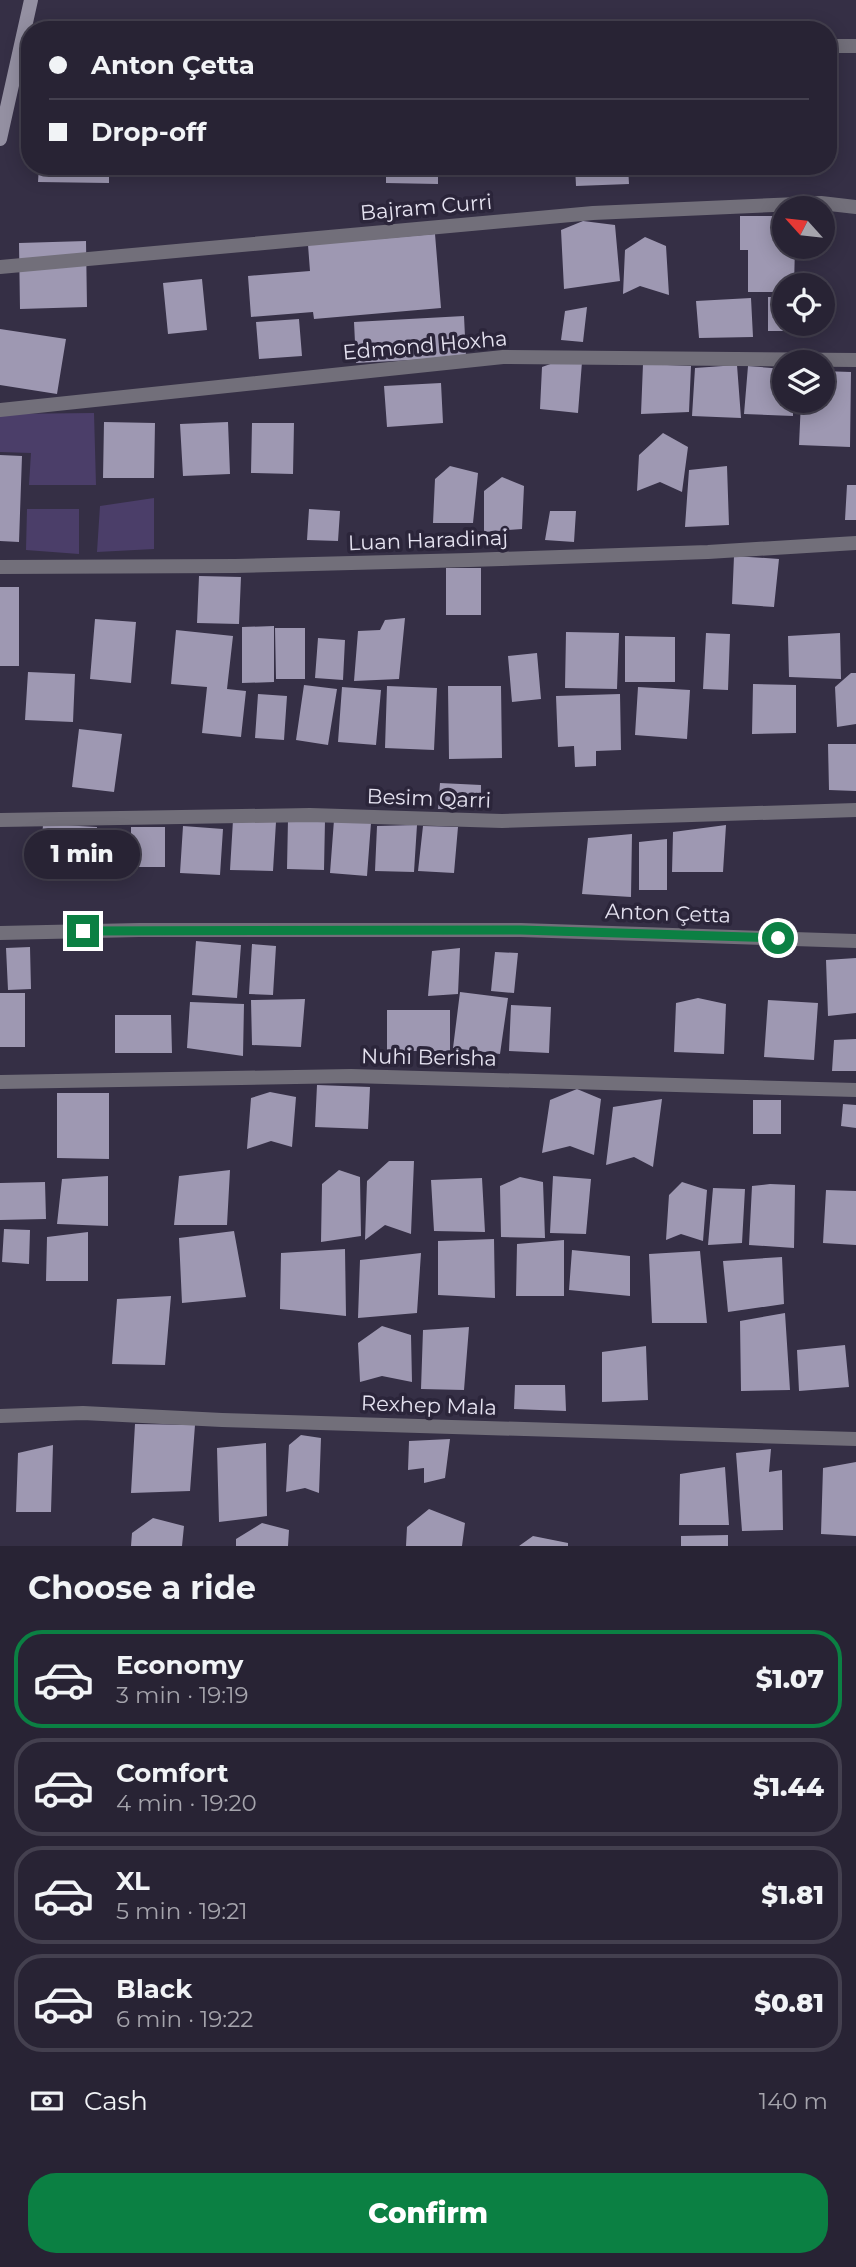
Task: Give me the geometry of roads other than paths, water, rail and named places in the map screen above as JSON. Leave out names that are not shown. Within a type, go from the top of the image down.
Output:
[{"type":"street","points":[[28,21],[31,0]]},
{"type":"street","points":[[837,46],[856,46]]},
{"type":"street","points":[[0,139],[21,63]]},
{"type":"street","name":"Bajram Curri","points":[[0,267],[593,213],[821,203],[856,207]]},
{"type":"street","name":"Edmond Hoxha","points":[[0,410],[503,358],[856,360]]},
{"type":"street","name":"Luan Haradinaj","points":[[0,567],[235,566],[441,561],[708,552],[856,543]]},
{"type":"street","name":"Besim Qarri","points":[[0,820],[310,815],[502,821],[856,810]]},
{"type":"street","name":"Anton Çetta","points":[[0,933],[521,930],[856,941]]},
{"type":"street","name":"Nuhi Berisha","points":[[0,1082],[351,1076],[856,1090]]},
{"type":"street","name":"Rexhep Mala","points":[[0,1416],[83,1413],[856,1439]]}]
